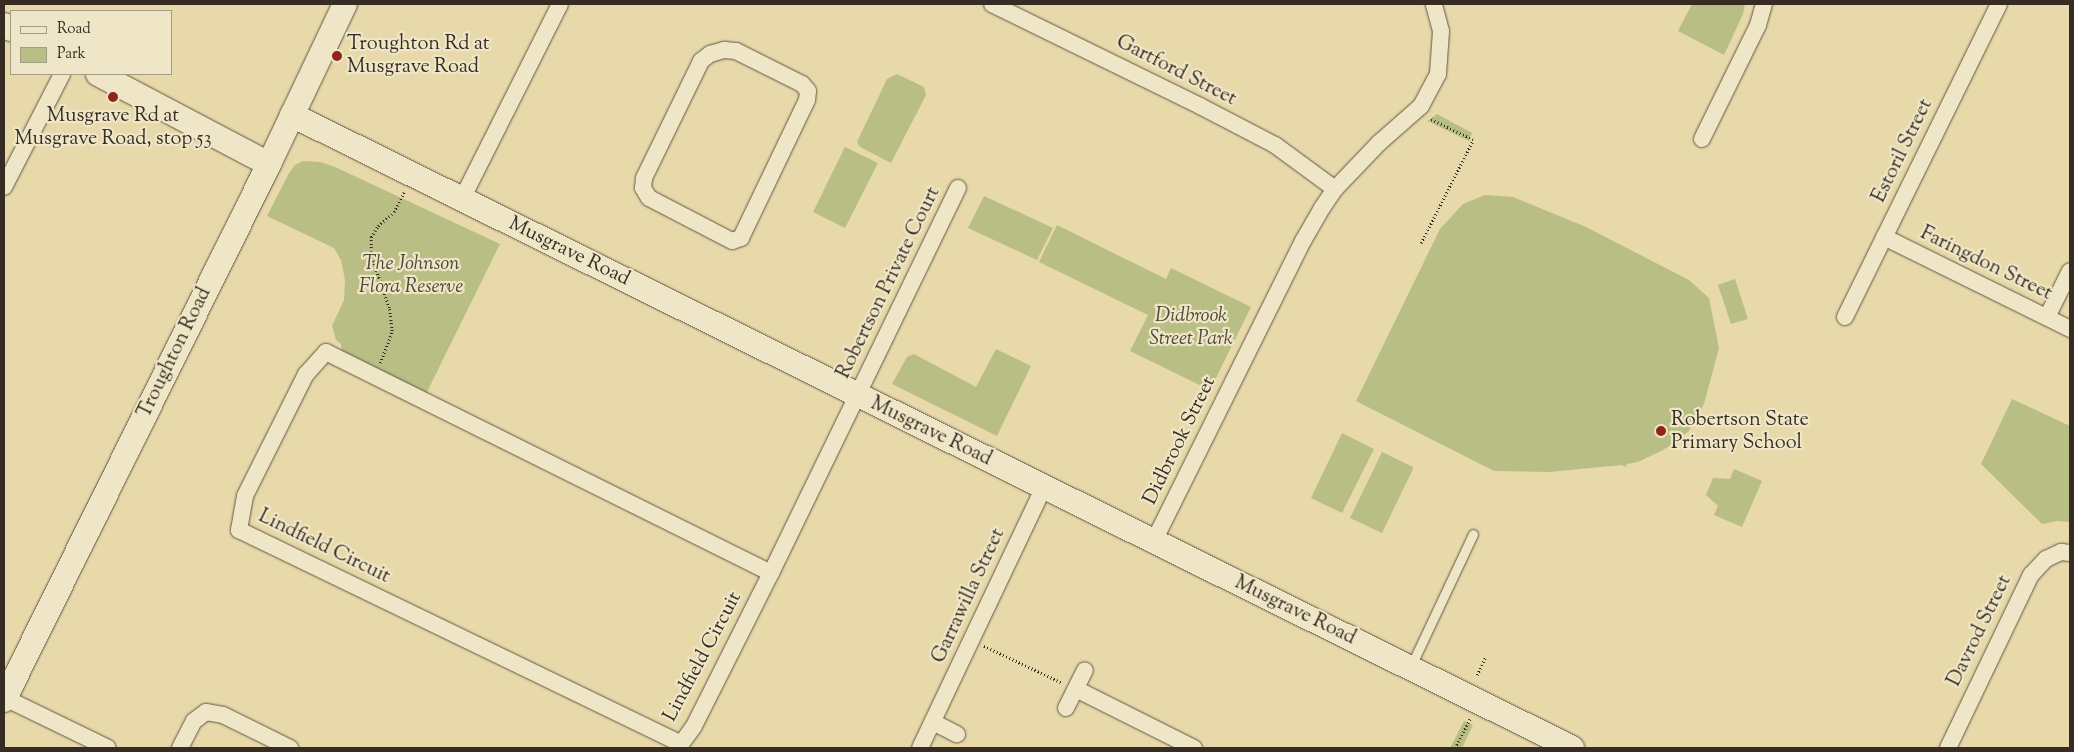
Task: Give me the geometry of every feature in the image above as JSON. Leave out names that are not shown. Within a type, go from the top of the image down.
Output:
[{"type":"street","name":"Troughton Road","points":[[4,699],[269,164],[345,4]]},
{"type":"street","points":[[462,199],[560,4]]},
{"type":"street","name":"Gartford Street","points":[[992,4],[1275,145],[1335,189]]},
{"type":"street","name":"Didbrook Street","points":[[1154,541],[1303,241],[1335,189],[1379,143],[1421,106],[1438,74],[1441,31],[1434,4]]},
{"type":"street","points":[[1702,138],[1758,25],[1764,4]]},
{"type":"street","name":"Estoril Street","points":[[1845,316],[1999,4]]},
{"type":"street","points":[[724,50],[744,55],[802,84],[808,91],[807,100],[741,238],[732,241],[649,198],[643,188],[644,178],[701,61],[710,54],[724,50]]},
{"type":"street","points":[[4,187],[61,75]]},
{"type":"street","points":[[100,75],[269,164]]},
{"type":"street","name":"Musgrave Road","points":[[292,115],[1572,748]]},
{"type":"street","name":"Robertson Private Court","points":[[858,396],[958,188]]},
{"type":"street","name":"Faringdon Street","points":[[1884,237],[2070,329]]},
{"type":"street","points":[[2047,317],[2070,271]]},
{"type":"street","name":"Lindfield Circuit","points":[[771,573],[326,352],[306,374],[245,496],[239,530],[681,744],[694,726],[771,573],[858,396]]},
{"type":"street","name":"Garrawilla Street","points":[[920,748],[1044,487]]},
{"type":"street","name":"Davrod Street","points":[[1948,748],[2031,575],[2046,560],[2061,552],[2070,552]]},
{"type":"street","points":[[1066,708],[1085,670]]},
{"type":"street","points":[[1076,690],[1194,748]]},
{"type":"street","points":[[4,699],[108,748]]},
{"type":"street","points":[[180,748],[194,721],[206,712],[222,715],[290,748]]},
{"type":"street","points":[[933,722],[957,734]]},
{"type":"lane","points":[[1410,668],[1473,534]]},
{"type":"path","points":[[1415,111],[1474,140],[1421,243]]},
{"type":"path","points":[[374,376],[392,331],[388,308],[371,255],[371,237],[378,226],[394,212],[404,192]]},
{"type":"path","points":[[972,640],[1076,690]]},
{"type":"path","points":[[1477,675],[1485,658]]},
{"type":"path","points":[[1455,748],[1471,717]]},
{"type":"green space","points":[[1692,4],[1745,4],[1743,14],[1724,55],[1678,31]]},
{"type":"green space","points":[[897,74],[924,87],[926,95],[891,163],[860,147],[857,142],[887,79]]},
{"type":"green space","points":[[1437,114],[1472,133],[1469,141],[1427,121]]},
{"type":"green space","points":[[845,147],[878,163],[845,228],[813,212]]},
{"type":"green space","name":"The Johnson Flora Reserve","points":[[303,161],[320,162],[335,167],[500,244],[426,394],[342,352],[341,344],[336,340],[332,326],[344,300],[345,280],[341,260],[334,248],[267,216],[289,173],[295,165]]},
{"type":"green space","points":[[1485,195],[1513,197],[1586,227],[1689,280],[1709,298],[1719,348],[1704,404],[1689,431],[1667,448],[1638,462],[1627,464],[1626,467],[1622,465],[1549,472],[1494,471],[1356,401],[1440,229],[1463,204]]},
{"type":"green space","points":[[984,196],[1053,228],[1037,260],[968,228]]},
{"type":"green space","name":"Didbrook Street Park","points":[[1057,225],[1166,279],[1171,268],[1251,307],[1210,390],[1130,351],[1148,315],[1039,262]]},
{"type":"green space","points":[[1735,279],[1748,319],[1731,324],[1718,285]]},
{"type":"green space","points":[[996,349],[1031,366],[997,436],[892,384],[907,357],[914,354],[976,387]]},
{"type":"green space","points":[[2012,399],[2070,426],[2070,522],[2057,521],[2042,524],[1981,464]]},
{"type":"green space","points":[[1342,433],[1374,449],[1342,513],[1311,498]]},
{"type":"green space","points":[[1382,452],[1413,467],[1413,469],[1382,533],[1350,518]]},
{"type":"green space","points":[[1734,469],[1762,481],[1742,527],[1714,515],[1718,506],[1706,495],[1713,478],[1730,479]]},
{"type":"green space","points":[[1464,721],[1473,725],[1462,748],[1450,748]]},
{"type":"place","name":"Troughton Rd at Musgrave Road","points":[[337,56]]},
{"type":"place","name":"Musgrave Rd at Musgrave Road, stop 53","points":[[113,97]]},
{"type":"place","name":"Robertson State Primary School","points":[[1661,431]]}]
